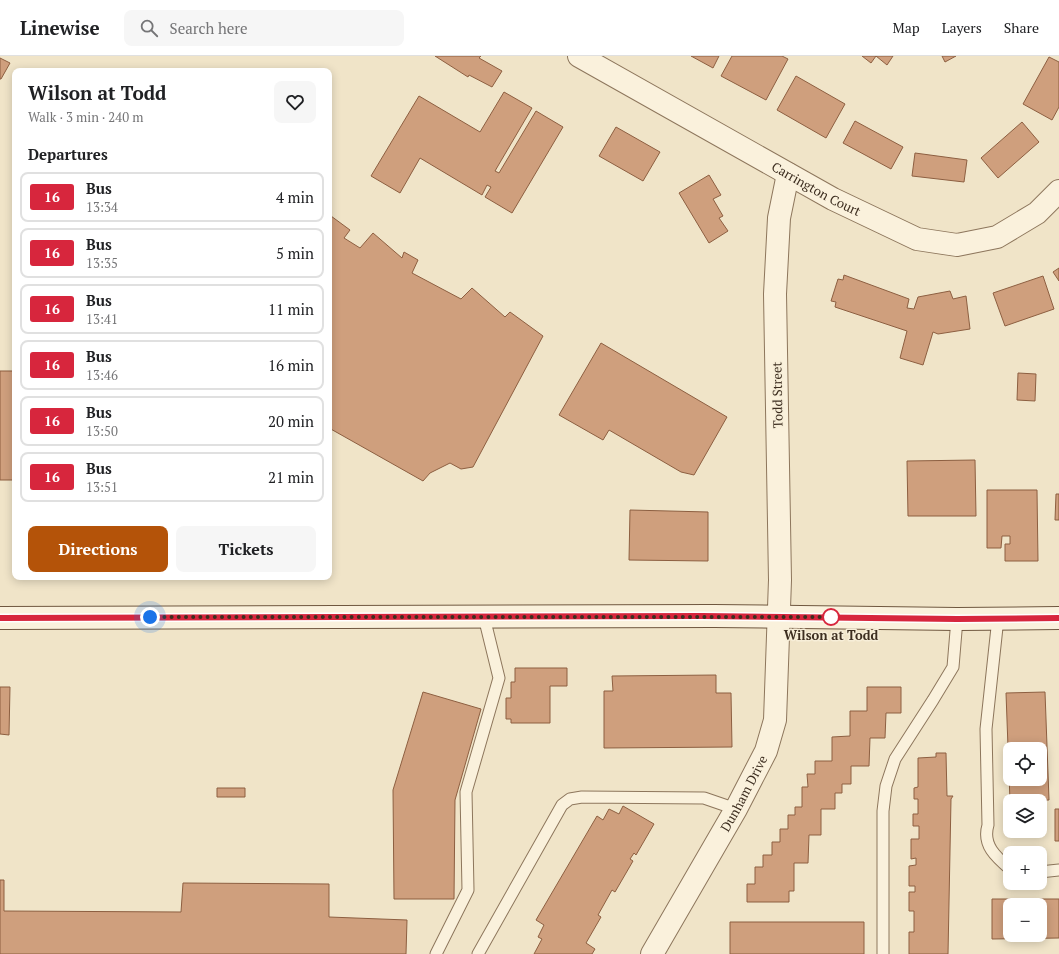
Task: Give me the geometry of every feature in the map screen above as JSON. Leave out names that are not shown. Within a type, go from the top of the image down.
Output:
[{"type":"street","name":"Carrington Court","points":[[579,56],[832,199],[917,239],[958,245],[997,237],[1036,213],[1059,191]]},
{"type":"street","name":"Todd Street","points":[[780,616],[775,294],[780,218],[788,174]]},
{"type":"street","points":[[0,618],[780,616],[957,619],[1059,618]]},
{"type":"street","name":"Dunham Drive","points":[[652,954],[736,809],[766,751],[775,720],[780,616]]},
{"type":"lane","points":[[436,954],[468,890],[466,792],[499,678],[484,617]]},
{"type":"lane","points":[[998,618],[986,729],[988,825],[986,831],[991,851],[1003,862]]},
{"type":"lane","points":[[883,954],[883,811],[886,786],[895,759],[953,667],[957,619]]},
{"type":"lane","points":[[478,954],[562,805],[570,799],[582,797],[704,798],[736,809]]},
{"type":"lane","points":[[1047,871],[1059,870]]},
{"type":"building","points":[[435,56],[481,56],[479,58],[502,71],[492,87],[469,75],[468,77]]},
{"type":"building","points":[[691,56],[719,56],[713,68]]},
{"type":"building","points":[[732,56],[782,56],[788,59],[766,100],[721,76]]},
{"type":"building","points":[[862,56],[876,56],[871,63]]},
{"type":"building","points":[[876,56],[893,56],[887,65]]},
{"type":"building","points":[[942,56],[956,56],[945,62]]},
{"type":"building","points":[[1049,57],[1059,62],[1059,107],[1052,120],[1023,104]]},
{"type":"building","points":[[0,58],[10,63],[1,79],[0,79]]},
{"type":"building","points":[[796,76],[845,104],[826,138],[777,110]]},
{"type":"building","points":[[504,92],[532,108],[495,171],[499,173],[536,111],[563,127],[512,213],[485,197],[491,187],[487,185],[482,195],[420,158],[400,193],[371,176],[419,96],[480,132]]},
{"type":"building","points":[[855,121],[903,147],[891,169],[843,143]]},
{"type":"building","points":[[1022,122],[1039,142],[998,178],[981,158]]},
{"type":"building","points":[[616,127],[660,152],[643,181],[599,156]]},
{"type":"building","points":[[915,153],[967,160],[964,182],[912,176]]},
{"type":"building","points":[[709,175],[721,195],[713,199],[723,216],[719,218],[728,231],[709,243],[679,193]]},
{"type":"building","points":[[332,217],[350,230],[344,238],[360,248],[373,233],[402,258],[404,252],[418,260],[412,273],[461,299],[472,288],[505,317],[510,312],[543,336],[473,467],[461,469],[450,463],[430,473],[423,481],[332,430]]},
{"type":"building","points":[[1059,268],[1059,281],[1053,272]]},
{"type":"building","points":[[844,275],[909,299],[907,308],[914,309],[918,297],[950,291],[953,299],[966,296],[970,329],[938,334],[933,332],[923,365],[900,358],[907,331],[835,307],[836,302],[831,301],[838,279],[843,280]]},
{"type":"building","points":[[1043,276],[1054,309],[1005,326],[993,293]]},
{"type":"building","points":[[601,343],[727,417],[694,475],[681,472],[609,430],[603,440],[559,415]]},
{"type":"building","points":[[0,371],[12,371],[12,480],[0,480]]},
{"type":"building","points":[[1018,373],[1036,374],[1035,401],[1017,400]]},
{"type":"building","points":[[975,460],[976,516],[908,516],[907,461]]},
{"type":"building","points":[[987,490],[1037,490],[1038,561],[1005,561],[1005,544],[1010,544],[1010,536],[1002,536],[1001,548],[987,548]]},
{"type":"building","points":[[1056,494],[1059,494],[1059,520],[1055,520]]},
{"type":"building","points":[[630,510],[708,512],[708,561],[629,560]]},
{"type":"building","points":[[515,668],[567,668],[567,686],[550,686],[550,723],[511,723],[511,719],[506,719],[506,698],[511,698],[511,682],[515,682]]},
{"type":"building","points":[[716,675],[716,693],[731,693],[732,747],[604,748],[604,691],[613,691],[612,676]]},
{"type":"building","points":[[0,687],[10,687],[9,735],[0,734]]},
{"type":"building","points":[[867,687],[901,687],[901,713],[886,713],[885,738],[870,738],[869,766],[851,766],[851,784],[842,784],[842,793],[835,793],[835,809],[821,809],[821,835],[809,835],[808,863],[794,863],[794,891],[789,891],[789,902],[747,902],[747,884],[755,884],[755,867],[763,867],[763,855],[772,855],[772,842],[780,842],[780,829],[788,829],[788,815],[795,815],[795,807],[802,807],[802,787],[808,787],[807,774],[815,774],[815,761],[832,761],[832,737],[850,736],[850,711],[867,711]]},
{"type":"building","points":[[423,692],[481,709],[455,800],[454,899],[394,899],[393,790]]},
{"type":"building","points":[[1045,692],[1047,742],[1008,742],[1006,693]]},
{"type":"building","points":[[1047,746],[1049,800],[1047,800],[1047,794],[1010,794],[1009,786],[1047,786]]},
{"type":"building","points":[[936,753],[946,753],[947,796],[953,796],[951,799],[948,954],[909,954],[909,932],[914,932],[914,911],[909,911],[909,892],[915,892],[915,886],[909,886],[909,866],[916,865],[916,858],[911,859],[911,839],[919,839],[919,826],[913,826],[913,814],[918,814],[918,799],[914,799],[914,788],[918,787],[918,758],[936,757]]},
{"type":"building","points":[[217,788],[245,788],[245,797],[217,797]]},
{"type":"building","points":[[623,806],[654,824],[636,855],[634,853],[630,859],[633,861],[615,892],[612,890],[598,915],[601,917],[586,943],[595,949],[592,954],[534,954],[542,939],[538,937],[544,925],[536,920],[597,816],[603,820],[609,809],[619,814]]},
{"type":"building","points":[[1055,809],[1059,809],[1059,841],[1055,841]]},
{"type":"building","points":[[0,880],[4,880],[4,911],[181,912],[183,883],[329,884],[329,917],[407,920],[406,954],[0,954]]},
{"type":"building","points":[[992,899],[1003,899],[1003,939],[992,939]]},
{"type":"building","points":[[1047,899],[1059,899],[1059,938],[1047,938]]},
{"type":"building","points":[[730,922],[864,922],[864,954],[730,954]]},
{"type":"bus line","name":"16","points":[[0,618],[702,616],[957,619],[1059,618]]},
{"type":"place","name":"Wilson at Todd","points":[[831,617]]},
{"type":"route","points":[[150,617],[780,616],[833,617],[831,617]]}]
